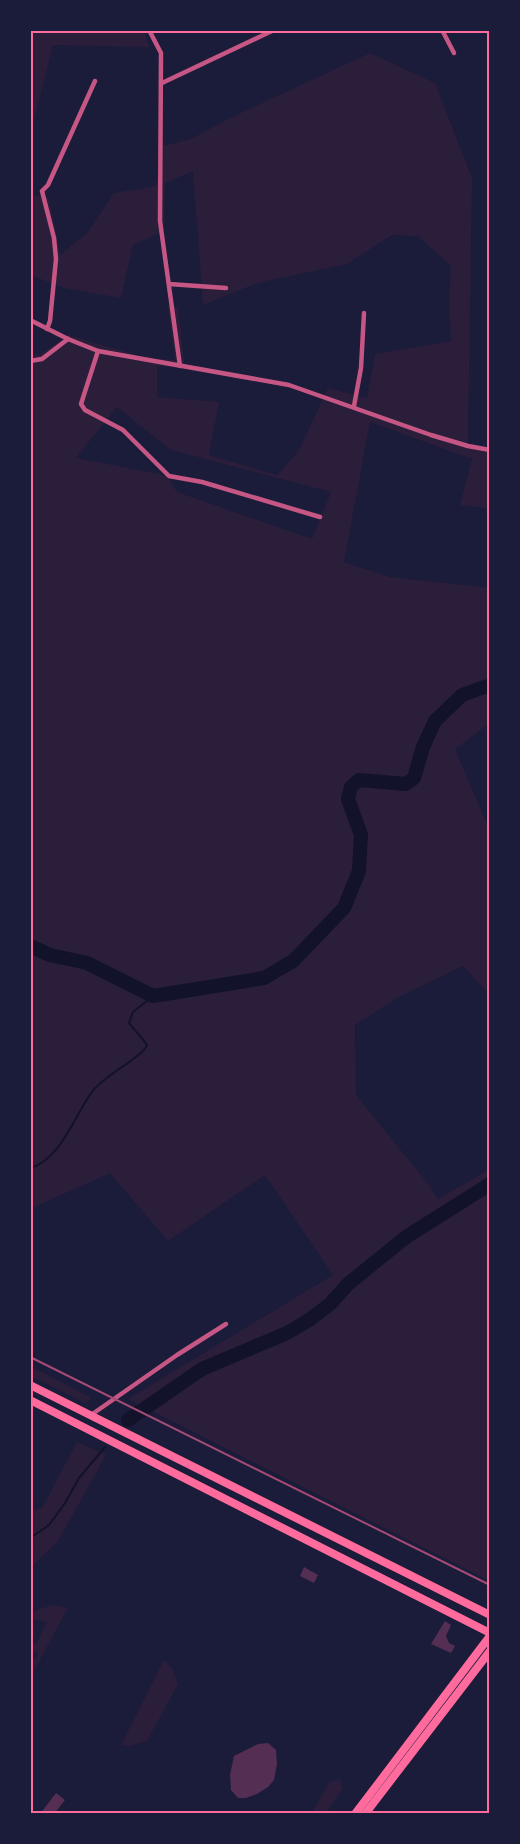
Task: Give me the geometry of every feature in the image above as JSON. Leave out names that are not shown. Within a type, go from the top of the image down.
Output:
[{"type":"main road","points":[[30,1385],[490,1615]]},
{"type":"main road","points":[[30,1400],[490,1635],[355,1814]]},
{"type":"main road","points":[[471,1606],[490,1622]]},
{"type":"main road","points":[[365,1814],[490,1651]]},
{"type":"street","points":[[149,30],[161,53],[160,221],[180,366]]},
{"type":"street","points":[[162,83],[273,30]]},
{"type":"street","points":[[441,30],[454,53]]},
{"type":"street","points":[[47,329],[50,321],[56,259],[54,238],[42,191],[48,185],[95,81]]},
{"type":"street","points":[[169,284],[226,288]]},
{"type":"street","points":[[354,406],[361,368],[364,313]]},
{"type":"street","points":[[30,320],[98,351],[275,381],[354,406],[431,435],[490,450]]},
{"type":"street","points":[[30,361],[42,359],[68,339]]},
{"type":"street","points":[[98,351],[81,404],[85,410],[123,430],[169,476],[202,482],[320,517]]},
{"type":"street","points":[[91,1415],[149,1373],[225,1324]]},
{"type":"shaded area","points":[[30,30],[144,30],[149,47],[53,45],[30,130]]},
{"type":"shaded area","points":[[370,53],[435,83],[472,178],[468,446],[490,450],[490,509],[460,505],[472,459],[370,422],[344,562],[390,577],[490,588],[490,723],[455,749],[490,831],[490,975],[486,991],[463,966],[399,997],[355,1025],[356,1095],[438,1199],[490,1169],[490,1581],[128,1399],[333,1275],[265,1175],[168,1241],[110,1173],[30,1209],[30,356],[40,354],[69,335],[143,357],[175,360],[168,307],[178,307],[185,369],[157,366],[157,397],[219,402],[209,455],[277,475],[299,450],[328,388],[367,398],[375,354],[451,341],[449,303],[451,266],[418,236],[392,235],[347,264],[257,283],[203,305],[193,171],[165,183],[164,231],[133,245],[121,298],[64,288],[30,275],[30,195],[49,198],[60,255],[88,232],[114,193],[156,186],[163,146],[191,139],[230,118]],"holes":[[[117,407],[171,450],[331,492],[312,539],[177,492],[169,476],[76,458]]]},
{"type":"shaded area","points":[[30,1366],[92,1398],[85,1403],[30,1376]]},
{"type":"shaded area","points":[[77,1442],[106,1455],[58,1541],[31,1567],[30,1511],[42,1508]]},
{"type":"shaded area","points":[[52,1605],[68,1608],[30,1678],[30,1656],[36,1659],[38,1654],[30,1650],[30,1646],[37,1642],[47,1622],[30,1619],[30,1615]]},
{"type":"shaded area","points":[[164,1660],[172,1668],[178,1684],[147,1741],[130,1746],[121,1745]]},
{"type":"shaded area","points":[[340,1780],[343,1788],[325,1814],[311,1814],[330,1781]]},
{"type":"building","points":[[304,1567],[318,1575],[314,1583],[300,1576]]},
{"type":"building","points":[[445,1621],[451,1625],[446,1636],[449,1643],[455,1646],[451,1653],[431,1644]]},
{"type":"building","points":[[268,1743],[276,1750],[277,1764],[274,1780],[257,1794],[238,1798],[231,1790],[230,1775],[234,1756],[258,1744]]},
{"type":"building","points":[[56,1793],[65,1800],[54,1814],[40,1814]]},
{"type":"waterway","points":[[30,946],[50,955],[87,963],[153,996],[264,978],[293,961],[344,908],[359,871],[361,835],[348,799],[351,787],[359,780],[406,784],[414,778],[423,747],[435,721],[462,695],[490,685]]},
{"type":"waterway","points":[[30,1168],[50,1157],[96,1087],[147,1046],[129,1023],[133,1012],[153,996]]},
{"type":"waterway","points":[[128,1420],[202,1369],[287,1333],[309,1320],[330,1304],[348,1284],[406,1237],[490,1184]]},
{"type":"waterway","points":[[30,1538],[49,1525],[79,1478],[105,1447]]},
{"type":"railway","points":[[30,1357],[490,1585]]}]
